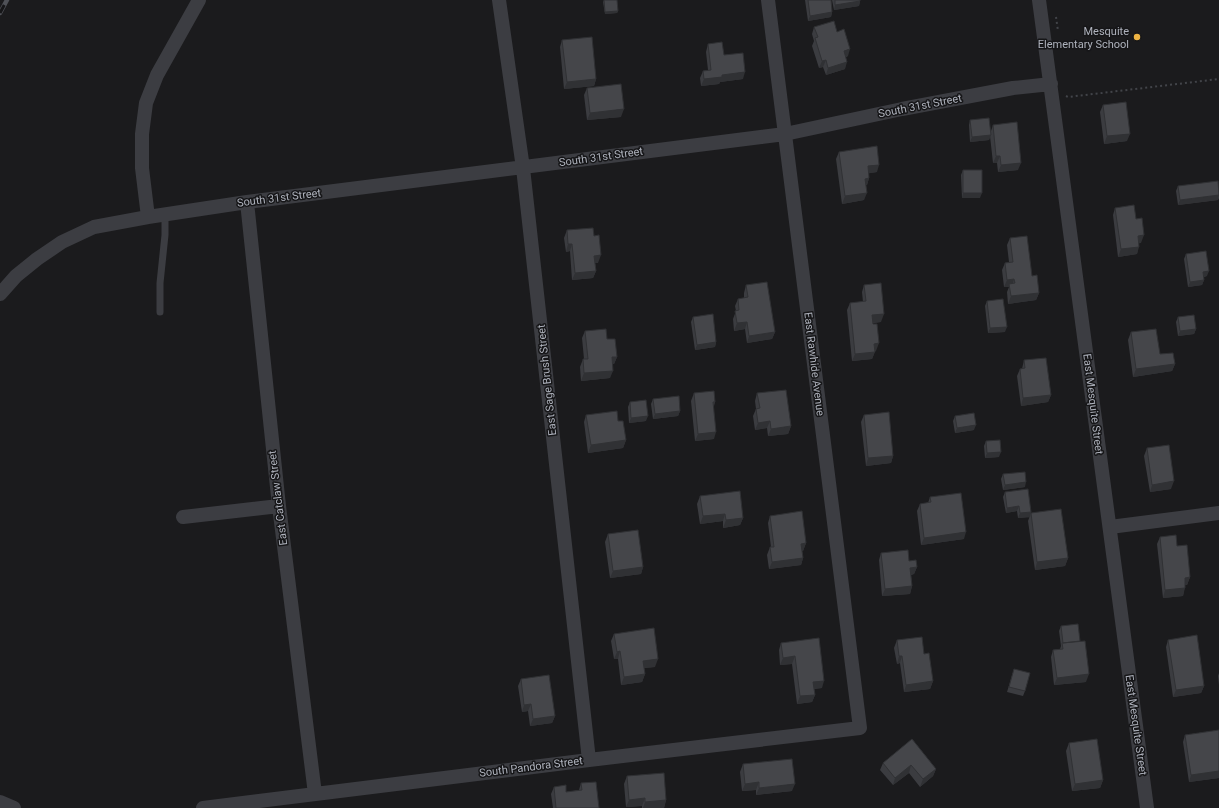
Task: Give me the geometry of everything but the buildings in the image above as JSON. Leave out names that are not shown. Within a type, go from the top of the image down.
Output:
[{"type":"street","points":[[148,217],[142,168],[142,134],[146,103],[157,75],[199,0]]},
{"type":"street","name":"East Sage Brush Street","points":[[499,0],[523,168],[589,760]]},
{"type":"street","name":"East Rawhide Avenue","points":[[768,0],[860,728]]},
{"type":"street","name":"East Mesquite Street","points":[[1039,0],[1148,808]]},
{"type":"street","name":"South 31st Street","points":[[0,294],[16,276],[37,259],[62,242],[94,227],[247,202],[785,134],[902,109],[1012,88],[1051,84]]},
{"type":"street","name":"East Catclaw Street","points":[[247,202],[278,506],[315,794]]},
{"type":"street","points":[[183,517],[278,506]]},
{"type":"street","points":[[1110,527],[1219,514]]},
{"type":"street","name":"South Pandora Street","points":[[203,808],[860,728]]},
{"type":"street","points":[[0,802],[14,808]]},
{"type":"lane","points":[[160,312],[160,283],[165,236],[165,215]]},
{"type":"path","points":[[1056,17],[1058,34]]},
{"type":"path","points":[[1064,92],[1064,96],[1068,97],[1219,79]]},
{"type":"railway","points":[[0,13],[7,0]]},
{"type":"place","name":"Mesquite Elementary School","points":[[1137,37]]}]
